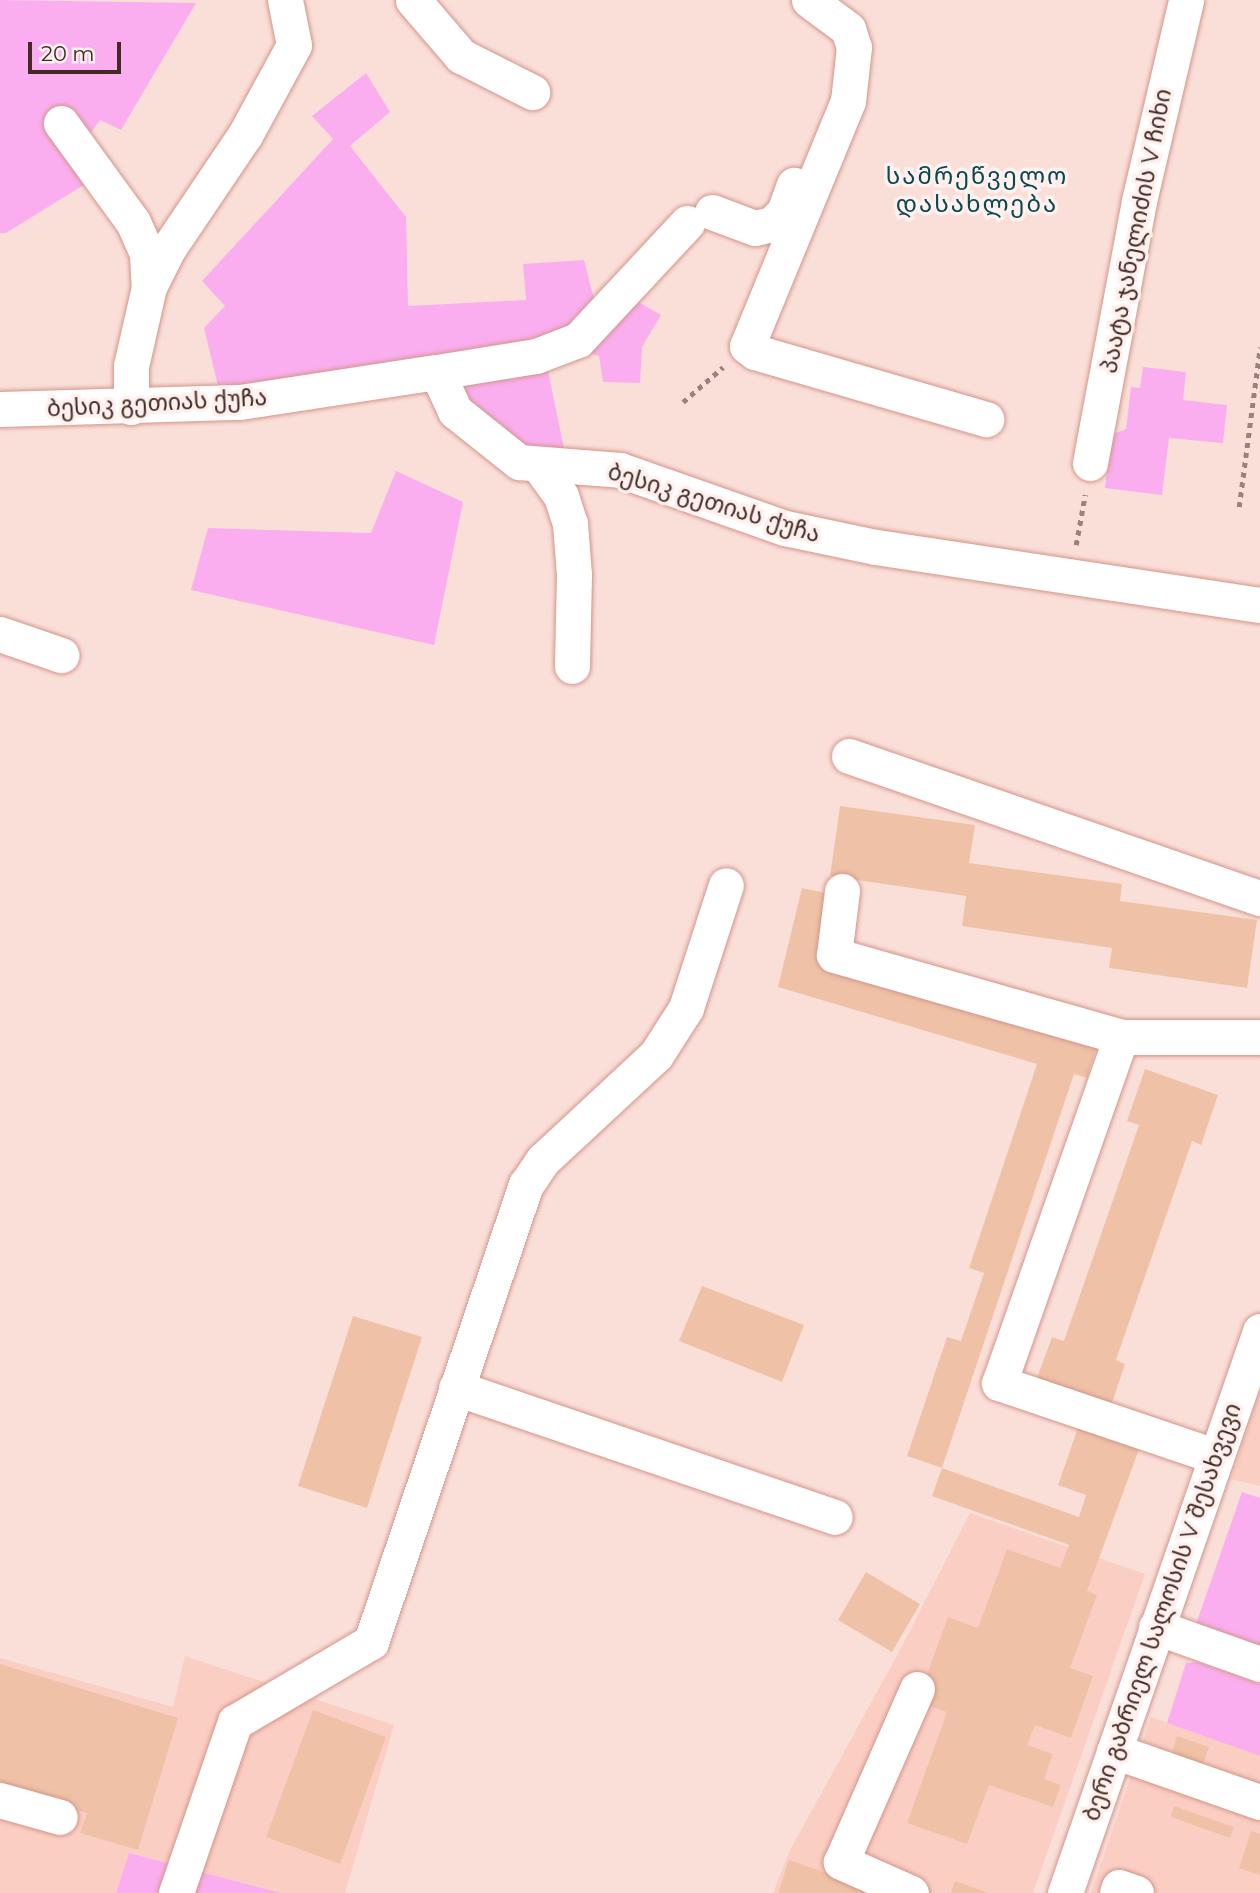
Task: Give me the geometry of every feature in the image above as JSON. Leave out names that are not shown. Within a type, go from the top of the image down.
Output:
[{"type":"street","points":[[131,407],[131,366],[149,287],[169,249],[245,135],[294,45],[285,0]]},
{"type":"street","points":[[413,0],[461,56],[532,92]]},
{"type":"street","points":[[809,0],[848,29],[854,47],[852,61],[840,125],[747,346],[755,352],[986,419]]},
{"type":"street","name":"პაატა ჯანელიძის V ჩიხი","points":[[1090,463],[1139,201],[1186,0]]},
{"type":"street","points":[[437,372],[536,356],[578,340],[699,217],[755,228],[772,225],[784,212],[843,65],[852,61]]},
{"type":"street","points":[[61,123],[133,222],[147,254],[149,287]]},
{"type":"street","name":"ბესიკ გეთიას ქუჩა","points":[[0,410],[240,402],[437,372],[455,411],[483,437],[519,462],[540,467],[620,470],[785,528],[1070,580],[1260,605]]},
{"type":"street","points":[[540,467],[561,496],[570,523],[574,575],[572,666]]},
{"type":"street","points":[[0,635],[61,655]]},
{"type":"street","points":[[849,756],[1260,898]]},
{"type":"street","points":[[176,1893],[234,1722],[371,1642],[526,1185],[543,1160],[656,1055],[685,1009],[726,885]]},
{"type":"street","points":[[842,891],[834,955],[1121,1037],[1260,1037]]},
{"type":"street","points":[[1121,1037],[999,1383],[1214,1456]]},
{"type":"street","name":"ბერი გაბრიელ სალოსის V შესახვევი","points":[[1065,1893],[1214,1456],[1260,1331]]},
{"type":"street","points":[[456,1388],[835,1517]]},
{"type":"street","points":[[1156,1628],[1260,1664]]},
{"type":"street","points":[[911,1893],[841,1862],[917,1689]]},
{"type":"street","points":[[1114,1751],[1260,1802]]},
{"type":"street","points":[[0,1800],[60,1817]]},
{"type":"street","points":[[1117,1893],[1119,1887],[1136,1893]]},
{"type":"path","points":[[683,402],[747,346]]},
{"type":"path","points":[[1239,508],[1249,401],[1260,347]]},
{"type":"path","points":[[1070,580],[1090,463]]},
{"type":"shaded area","points":[[0,0],[196,3],[121,130],[100,120],[70,162],[87,183],[6,233],[0,233]]},
{"type":"shaded area","points":[[366,73],[390,112],[350,146],[406,217],[408,306],[526,300],[523,264],[584,260],[597,311],[569,337],[219,390],[204,328],[225,306],[202,281],[333,139],[312,116]]},
{"type":"shaded area","points":[[628,296],[661,315],[642,347],[640,383],[603,382],[599,356],[576,349]]},
{"type":"shaded area","points":[[546,361],[566,458],[531,458],[461,394],[464,383]]},
{"type":"shaded area","points":[[1143,367],[1186,372],[1183,400],[1227,405],[1223,443],[1169,438],[1162,495],[1105,488],[1111,435],[1126,429],[1131,387],[1140,388]]},
{"type":"shaded area","points":[[396,471],[463,502],[434,645],[191,590],[208,528],[371,533]]},
{"type":"shaded area","points":[[1260,1391],[1260,1486],[1231,1479]]},
{"type":"shaded area","points":[[1242,1492],[1260,1498],[1260,1653],[1194,1630]]},
{"type":"shaded area","points":[[970,1513],[1145,1574],[1033,1893],[773,1893],[790,1850],[900,1650]]},
{"type":"shaded area","points":[[185,1656],[394,1725],[345,1893],[281,1893],[129,1853],[116,1893],[0,1893],[0,1658],[173,1707]]},
{"type":"shaded area","points":[[1198,1662],[1260,1684],[1260,1756],[1167,1723],[1186,1663]]},
{"type":"shaded area","points":[[1151,1717],[1260,1756],[1260,1893],[1091,1893]]},
{"type":"shaded area","points":[[129,1853],[281,1893],[116,1893]]},
{"type":"building","points":[[840,806],[975,825],[969,863],[1122,884],[1120,901],[1257,920],[1247,988],[1109,968],[1112,948],[962,926],[966,896],[830,876]]},
{"type":"building","points":[[802,888],[831,894],[817,962],[1097,1045],[1087,1078],[1074,1074],[942,1468],[907,1456],[947,1337],[961,1341],[984,1273],[969,1268],[1037,1064],[778,987]]},
{"type":"building","points":[[1145,1069],[1218,1095],[1201,1145],[1192,1141],[1116,1360],[1125,1364],[1108,1415],[1033,1389],[1052,1337],[1064,1341],[1139,1125],[1127,1121]]},
{"type":"building","points":[[702,1286],[804,1325],[782,1382],[679,1341]]},
{"type":"building","points":[[353,1316],[422,1337],[367,1508],[298,1486]]},
{"type":"building","points":[[1081,1419],[1142,1441],[1087,1591],[1097,1595],[1070,1668],[1093,1676],[1071,1738],[1035,1725],[1027,1745],[1053,1754],[1044,1779],[1061,1785],[1053,1807],[989,1785],[967,1844],[907,1823],[947,1712],[917,1702],[948,1617],[978,1628],[1007,1549],[1060,1568],[1069,1545],[932,1496],[942,1468],[1079,1517],[1086,1495],[1058,1485]]},
{"type":"building","points":[[866,1572],[920,1604],[892,1652],[838,1620]]},
{"type":"building","points":[[0,1664],[178,1718],[138,1850],[80,1833],[87,1813],[0,1786]]},
{"type":"building","points":[[313,1710],[386,1737],[340,1864],[266,1837]]},
{"type":"building","points":[[1177,1736],[1209,1747],[1203,1764],[1172,1753]]},
{"type":"building","points":[[1174,1806],[1234,1827],[1230,1838],[1171,1817]]},
{"type":"building","points":[[1251,1831],[1260,1834],[1260,1875],[1239,1868]]},
{"type":"building","points":[[789,1860],[883,1893],[778,1893]]},
{"type":"building","points":[[955,1881],[989,1893],[951,1893]]},
{"type":"district","name":"სამრეწველო დასახლება","points":[[977,190]]}]
